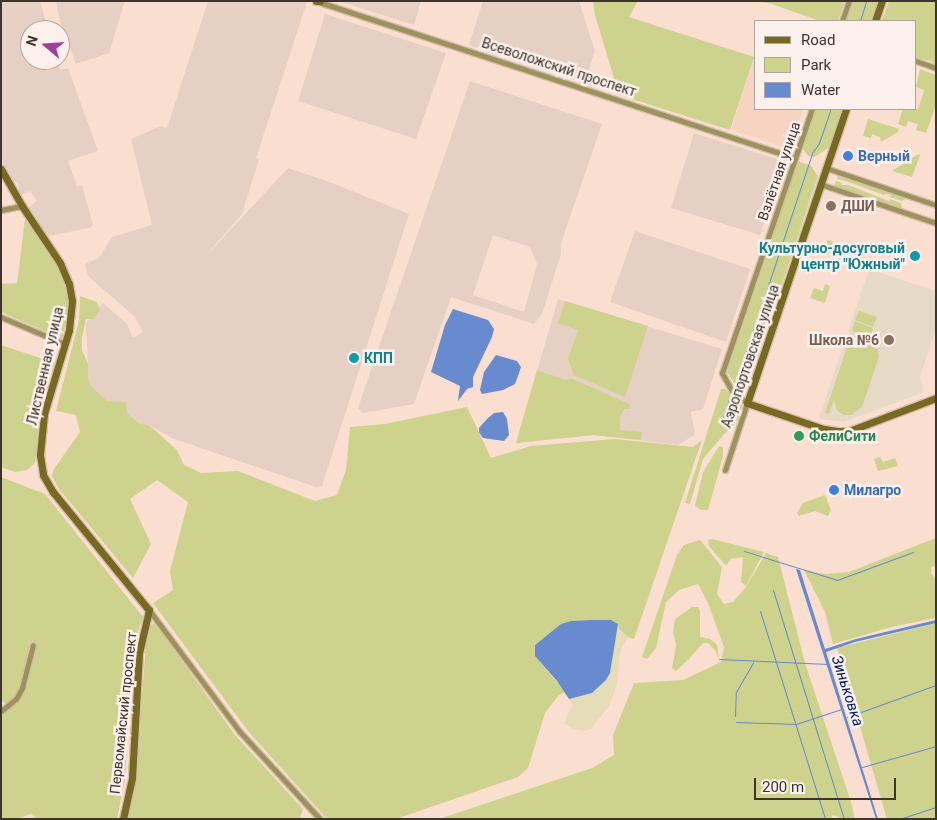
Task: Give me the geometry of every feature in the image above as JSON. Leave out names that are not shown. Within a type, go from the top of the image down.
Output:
[{"type":"street","points":[[842,20],[849,1]]},
{"type":"street","points":[[875,20],[882,1]]},
{"type":"street","name":"Всеволожский проспект","points":[[318,2],[795,158]]},
{"type":"street","points":[[917,61],[936,68]]},
{"type":"street","name":"Взлётная улица","points":[[747,403],[732,391],[722,373],[812,110]]},
{"type":"street","name":"Аэропортовская улица","points":[[725,470],[846,110]]},
{"type":"street","points":[[826,168],[936,205]]},
{"type":"street","name":"Лиственная улица","points":[[1,169],[22,206],[53,252],[69,284],[72,309],[65,344],[44,414],[40,456],[43,475],[54,492],[149,610]]},
{"type":"street","points":[[820,184],[936,223]]},
{"type":"street","points":[[1,210],[22,206]]},
{"type":"street","points":[[1,317],[65,344]]},
{"type":"street","points":[[747,403],[824,430],[837,432],[849,430],[936,398]]},
{"type":"street","points":[[149,610],[240,732],[320,819]]},
{"type":"street","name":"Первомайский проспект","points":[[123,819],[132,778],[139,653],[149,610]]},
{"type":"street","points":[[1,711],[16,699],[22,688],[33,645]]},
{"type":"shaded area","points":[[1,1],[40,1],[45,20],[20,20],[20,70],[69,70],[98,151],[68,161],[77,186],[82,185],[93,225],[90,228],[48,236],[43,234],[27,209],[37,201],[30,191],[20,196],[18,183],[10,179],[1,157]]},
{"type":"shaded area","points":[[56,1],[125,1],[109,53],[76,64],[70,48],[70,20],[60,20]]},
{"type":"shaded area","points":[[208,1],[307,2],[256,158],[259,159],[242,214],[203,259],[288,168],[327,181],[409,214],[322,486],[316,487],[174,439],[150,426],[138,423],[127,413],[126,402],[107,401],[89,384],[86,323],[103,303],[127,324],[133,338],[143,332],[135,317],[88,276],[85,264],[99,258],[112,237],[152,225],[131,139],[161,126],[167,128]]},
{"type":"shaded area","points":[[338,1],[421,1],[414,25]]},
{"type":"shaded area","points":[[483,1],[579,1],[595,51],[584,83],[469,45]]},
{"type":"shaded area","points":[[325,14],[446,53],[416,139],[298,101]]},
{"type":"shaded area","points":[[754,57],[754,110],[804,110],[787,148],[731,130]]},
{"type":"shaded area","points":[[470,81],[602,124],[561,243],[561,254],[542,314],[534,324],[451,297],[414,404],[363,413],[358,408]],"holes":[[[493,235],[530,247],[537,264],[524,312],[473,295]]]},
{"type":"shaded area","points":[[694,133],[783,161],[760,235],[671,208]]},
{"type":"shaded area","points":[[635,231],[750,269],[726,342],[610,302]]},
{"type":"shaded area","name":"Школа №6","points":[[869,269],[936,291],[936,329],[920,377],[923,388],[922,393],[844,422],[819,419]]},
{"type":"shaded area","points":[[558,299],[722,349],[703,409],[691,412],[695,435],[678,445],[594,435],[516,443]]},
{"type":"green space","points":[[593,1],[638,1],[629,17],[754,57],[730,130],[619,95],[595,15]]},
{"type":"green space","points":[[754,1],[845,1],[838,20],[817,20],[772,4]]},
{"type":"green space","points":[[852,1],[878,1],[871,20],[845,20]]},
{"type":"green space","points":[[889,1],[936,1],[936,65],[931,61],[917,58],[917,20],[882,20]]},
{"type":"green space","points":[[920,69],[936,75],[936,105],[926,133],[916,130],[918,124],[908,121],[906,127],[898,124],[903,110],[918,109],[924,90],[917,87]]},
{"type":"green space","points":[[815,110],[842,110],[830,147],[814,157],[808,156],[802,147]]},
{"type":"green space","points":[[868,119],[899,129],[898,132],[881,142],[880,137],[872,134],[871,138],[863,136]]},
{"type":"green space","points":[[918,154],[920,155],[912,177],[892,171]]},
{"type":"green space","points":[[798,161],[811,166],[818,176],[759,353],[750,374],[746,391],[739,391],[727,372]]},
{"type":"green space","points":[[838,175],[905,197],[904,200],[902,201],[890,197],[891,195],[884,195],[837,179]]},
{"type":"green space","points":[[836,181],[842,183],[841,185],[848,185],[889,201],[890,199],[901,203],[902,209],[834,186]]},
{"type":"green space","points":[[25,219],[55,262],[68,294],[68,313],[62,339],[1,312],[1,284],[17,283]]},
{"type":"green space","points":[[828,240],[846,246],[842,257],[824,251]]},
{"type":"green space","points":[[825,284],[830,286],[825,303],[810,298],[814,288],[823,291]]},
{"type":"green space","points":[[80,296],[97,302],[100,310],[94,319],[86,319],[82,337],[82,350],[88,364],[89,384],[107,401],[126,402],[127,413],[138,423],[150,426],[177,450],[184,465],[201,473],[238,471],[315,501],[337,495],[346,470],[350,427],[385,424],[467,407],[491,458],[531,446],[615,439],[693,447],[702,440],[634,639],[628,637],[619,629],[618,624],[611,620],[571,621],[561,624],[535,645],[535,656],[565,692],[558,696],[545,713],[528,768],[518,777],[396,819],[327,819],[248,731],[153,603],[173,590],[170,571],[188,502],[157,480],[130,499],[151,544],[133,578],[59,489],[52,476],[54,469],[80,432],[76,415],[56,411],[79,320]]},
{"type":"green space","points":[[565,301],[648,326],[625,397],[574,375],[568,359],[578,330],[558,323]]},
{"type":"green space","points":[[859,311],[877,317],[873,327],[855,320]]},
{"type":"green space","points":[[855,321],[873,328],[870,337],[852,331]]},
{"type":"green space","points":[[851,335],[855,336],[852,346],[856,342],[869,341],[878,350],[879,357],[862,407],[851,415],[844,415],[837,411],[834,400],[829,414],[825,413]]},
{"type":"green space","points":[[1,345],[55,363],[44,399],[35,463],[27,470],[15,472],[1,467]]},
{"type":"green space","points":[[537,370],[566,380],[570,378],[630,404],[629,409],[624,409],[620,418],[620,430],[642,432],[641,440],[594,435],[516,443]]},
{"type":"green space","points":[[721,389],[725,389],[742,405],[741,414],[732,428],[725,433],[703,459],[690,504],[685,503]]},
{"type":"green space","points":[[719,446],[723,447],[723,456],[708,510],[701,510],[695,506],[703,472]]},
{"type":"green space","points":[[880,457],[883,462],[895,458],[898,466],[878,471],[874,459]]},
{"type":"green space","points":[[1,477],[45,494],[143,617],[133,647],[125,780],[117,819],[37,819],[31,814],[17,819],[1,819],[1,717],[10,708],[1,700]]},
{"type":"green space","points":[[825,495],[831,510],[828,516],[815,511],[799,516],[797,513],[803,503]]},
{"type":"green space","points":[[936,538],[936,567],[932,566],[931,573],[936,579],[936,618],[891,627],[833,644],[825,612],[804,570],[825,574],[849,572]]},
{"type":"green space","points":[[712,539],[764,552],[746,586],[741,582],[743,557],[731,559],[726,566],[709,546],[708,540]]},
{"type":"green space","points":[[700,540],[722,567],[717,594],[724,604],[733,602],[746,587],[766,553],[778,557],[805,663],[855,819],[842,819],[833,815],[831,819],[439,819],[592,768],[614,755],[613,735],[634,683],[683,680],[721,662],[724,647],[708,603],[698,584],[679,590],[666,602],[656,648],[647,659],[642,657],[677,555],[684,545]]},
{"type":"green space","points":[[692,607],[698,607],[700,611],[700,637],[710,639],[717,645],[719,659],[715,650],[708,643],[703,643],[676,671],[672,668],[676,645],[673,632],[675,619]]},
{"type":"green space","points":[[155,623],[235,735],[303,809],[300,819],[127,819],[136,778],[146,643],[149,626]]},
{"type":"green space","points":[[936,623],[936,819],[887,819],[837,648]]},
{"type":"sand","points":[[619,629],[628,637],[620,651],[617,685],[609,706],[591,729],[584,731],[573,729],[564,723],[572,705],[569,699],[592,693],[606,680],[610,673],[615,634]]},
{"type":"water","points":[[453,309],[488,320],[494,329],[473,377],[473,387],[467,389],[458,401],[460,386],[431,372],[445,325]]},
{"type":"water","points":[[496,355],[517,361],[521,367],[518,376],[515,384],[503,390],[482,394],[480,390],[484,372]]},
{"type":"water","points":[[503,412],[507,419],[509,435],[504,441],[483,438],[479,428],[494,413]]},
{"type":"water","points":[[796,569],[800,570],[825,649],[856,639],[936,620],[936,623],[855,642],[826,652],[878,819],[876,819]]},
{"type":"water","points":[[611,620],[618,624],[610,673],[606,680],[592,693],[569,699],[557,681],[535,656],[535,645],[561,624],[571,621]]},
{"type":"waterway","points":[[860,20],[866,1]]},
{"type":"waterway","points":[[737,379],[812,153],[819,143],[831,110]]},
{"type":"waterway","points":[[722,421],[729,400]]},
{"type":"waterway","points":[[744,551],[837,580],[913,552]]},
{"type":"waterway","points":[[773,590],[844,819]]},
{"type":"waterway","points":[[760,611],[825,819]]},
{"type":"waterway","name":"Зиньковка","points":[[719,659],[828,664]]},
{"type":"waterway","points":[[735,716],[736,692],[753,662]]},
{"type":"waterway","name":"Зиньковка","points":[[847,717],[936,685]]},
{"type":"waterway","name":"Зиньковка","points":[[736,722],[796,724],[841,709]]},
{"type":"waterway","points":[[862,767],[936,746]]},
{"type":"waterway","points":[[899,819],[936,807]]},
{"type":"place","name":"Верный","points":[[848,156]]},
{"type":"place","name":"ДШИ","points":[[831,206]]},
{"type":"place","name":"Культурно-досуговый центр \"Южный\"","points":[[915,256]]},
{"type":"place","name":"Школа №6","points":[[889,340]]},
{"type":"place","name":"КПП","points":[[354,358]]},
{"type":"place","name":"ФелиСити","points":[[799,436]]},
{"type":"place","name":"Милагро","points":[[834,490]]}]
